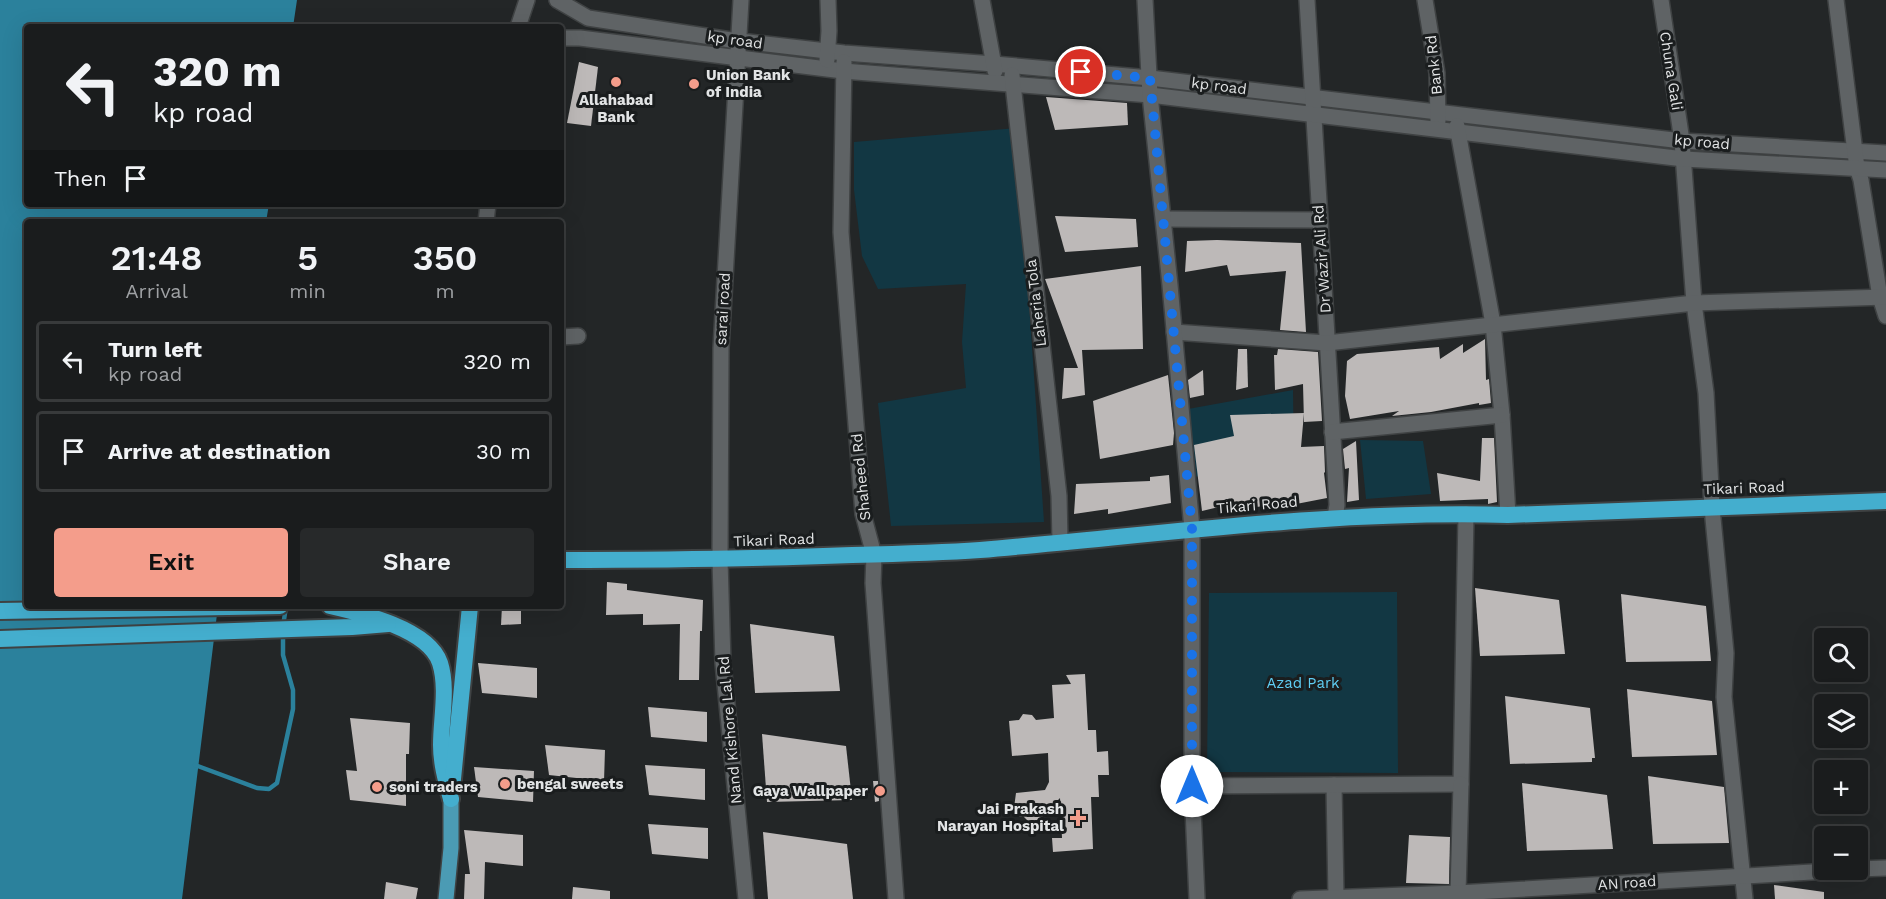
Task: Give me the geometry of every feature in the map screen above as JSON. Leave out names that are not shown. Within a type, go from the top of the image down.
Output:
[{"type":"highway","name":"Tikari Road","points":[[564,560],[720,560],[874,555],[980,550],[1335,517],[1508,515],[1886,501]]},
{"type":"highway","points":[[0,611],[112,609]]},
{"type":"highway","points":[[346,609],[356,611],[423,640],[437,656],[441,664],[443,692],[441,746],[443,770],[451,799]]},
{"type":"highway","points":[[451,799],[470,609]]},
{"type":"highway","points":[[0,639],[388,624]]},
{"type":"main road","points":[[446,899],[451,848],[451,799]]},
{"type":"street","points":[[519,24],[527,0]]},
{"type":"street","name":"kp road","points":[[557,0],[588,18],[740,41],[844,53],[1150,78],[1682,141],[1886,153]]},
{"type":"street","name":"sarai road","points":[[720,560],[721,348],[741,0]]},
{"type":"street","points":[[826,69],[828,0]]},
{"type":"street","points":[[982,0],[994,64],[1004,83]]},
{"type":"street","points":[[1145,0],[1150,95],[1164,219],[1192,529],[1192,786],[1197,899]]},
{"type":"street","name":"Dr Wazir Ali Rd","points":[[1307,0],[1337,505],[1335,517]]},
{"type":"street","name":"Bank Rd","points":[[1425,0],[1437,73],[1438,130]]},
{"type":"street","name":"Chuna Gali","points":[[1661,0],[1682,141],[1694,303],[1706,393],[1712,507],[1726,653],[1725,708],[1745,899]]},
{"type":"street","points":[[1836,0],[1857,168],[1862,180],[1886,316]]},
{"type":"street","name":"kp road","points":[[564,38],[580,38],[843,71],[1150,95],[1684,159],[1886,170]]},
{"type":"street","name":"Shaheed Rd","points":[[844,53],[841,232],[863,514],[874,555],[873,583],[896,899]]},
{"type":"street","name":"Laheria Tola","points":[[1012,65],[1004,83],[1059,496],[1060,541]]},
{"type":"street","points":[[1454,114],[1493,324],[1502,415],[1508,515]]},
{"type":"street","points":[[1164,219],[1319,220]]},
{"type":"street","points":[[1174,333],[1327,343],[1694,303],[1883,297]]},
{"type":"street","points":[[564,337],[578,336]]},
{"type":"street","points":[[1332,432],[1502,415]]},
{"type":"street","points":[[1458,893],[1466,514]]},
{"type":"street","name":"Nand Kishore Lal Rd","points":[[720,560],[723,663],[746,899]]},
{"type":"street","points":[[1192,786],[1461,784]]},
{"type":"street","points":[[1334,785],[1341,898]]},
{"type":"street","points":[[1868,869],[1886,868]]},
{"type":"street","name":"AN road","points":[[1300,899],[1458,893],[1814,872]]},
{"type":"green space","points":[[1017,128],[1044,522],[891,526],[878,403],[966,388],[962,342],[966,284],[878,289],[862,256],[854,190],[854,142]]},
{"type":"green space","points":[[1293,390],[1294,466],[1193,477],[1188,409]]},
{"type":"green space","points":[[1360,440],[1423,441],[1431,494],[1366,499]]},
{"type":"green space","name":"Azad Park","points":[[1397,592],[1398,773],[1207,772],[1209,593]]},
{"type":"water","points":[[0,0],[297,0],[293,24],[24,24],[24,207],[268,207],[266,219],[24,219],[24,609],[218,609],[182,899],[0,899]]},
{"type":"building","points":[[579,62],[598,67],[591,126],[567,123]]},
{"type":"building","points":[[1046,97],[1127,103],[1128,125],[1055,130]]},
{"type":"building","points":[[1055,216],[1136,219],[1138,247],[1065,252]]},
{"type":"building","points":[[1187,241],[1301,243],[1306,332],[1280,330],[1286,271],[1230,276],[1227,265],[1185,272]]},
{"type":"building","points":[[1141,266],[1143,349],[1082,350],[1085,395],[1062,399],[1064,368],[1078,368],[1045,279]]},
{"type":"building","points":[[1485,339],[1486,380],[1489,379],[1491,403],[1392,416],[1399,411],[1350,419],[1345,396],[1347,361],[1357,354],[1439,347],[1440,359],[1463,344],[1463,353]]},
{"type":"building","points":[[1238,349],[1247,349],[1248,387],[1236,390]]},
{"type":"building","points":[[1278,349],[1318,352],[1322,421],[1304,422],[1303,384],[1275,390],[1274,355],[1277,355]]},
{"type":"building","points":[[1203,370],[1204,395],[1190,398],[1188,380]]},
{"type":"building","points":[[1168,375],[1174,433],[1173,445],[1100,459],[1093,401]]},
{"type":"building","points":[[1304,413],[1301,447],[1324,446],[1327,498],[1291,505],[1291,501],[1257,507],[1257,503],[1226,508],[1227,505],[1202,511],[1194,445],[1234,436],[1230,415]]},
{"type":"building","points":[[1482,438],[1494,438],[1497,502],[1488,504],[1488,499],[1440,501],[1437,473],[1480,481]]},
{"type":"building","points":[[1356,441],[1359,500],[1347,502],[1349,468],[1345,469],[1343,449]]},
{"type":"building","points":[[1169,475],[1171,503],[1108,514],[1108,509],[1074,514],[1076,484],[1150,481],[1150,477]]},
{"type":"building","points":[[607,582],[627,584],[627,590],[703,600],[699,680],[679,680],[680,624],[643,625],[643,614],[606,615]]},
{"type":"building","points":[[1475,588],[1559,600],[1565,654],[1480,656]]},
{"type":"building","points":[[1621,594],[1706,606],[1711,661],[1626,662]]},
{"type":"building","points":[[502,609],[521,609],[521,624],[501,625]]},
{"type":"building","points":[[750,624],[834,636],[840,691],[755,693]]},
{"type":"building","points":[[478,663],[537,668],[537,698],[482,693]]},
{"type":"building","points":[[1085,674],[1088,730],[1096,730],[1097,752],[1108,751],[1109,775],[1098,775],[1099,797],[1091,797],[1093,849],[1053,852],[1052,838],[1062,838],[1060,798],[1039,820],[1028,821],[1024,817],[1013,815],[1016,793],[1045,790],[1049,782],[1048,753],[1012,756],[1009,721],[1019,720],[1023,714],[1032,715],[1036,720],[1054,718],[1052,685],[1071,684],[1066,675]]},
{"type":"building","points":[[1627,689],[1712,701],[1717,755],[1632,757]]},
{"type":"building","points":[[1505,696],[1590,708],[1595,758],[1592,758],[1592,762],[1510,764]]},
{"type":"building","points":[[648,707],[707,712],[707,742],[651,737]]},
{"type":"building","points":[[350,718],[410,723],[409,754],[406,754],[406,806],[350,800],[346,770],[357,771]]},
{"type":"building","points":[[762,734],[846,746],[852,800],[767,802]]},
{"type":"building","points":[[545,745],[605,750],[604,781],[549,775]]},
{"type":"building","points":[[645,765],[705,769],[705,800],[649,795]]},
{"type":"building","name":"bengal sweets","points":[[474,767],[534,771],[533,802],[478,797]]},
{"type":"building","points":[[1648,776],[1724,787],[1729,843],[1653,844]]},
{"type":"building","points":[[873,781],[878,781],[879,801],[875,802]]},
{"type":"building","points":[[1522,783],[1607,795],[1613,849],[1527,851]]},
{"type":"building","points":[[648,824],[708,828],[708,859],[652,854]]},
{"type":"building","points":[[464,830],[523,835],[523,866],[485,862],[484,899],[464,899],[465,874],[470,874]]},
{"type":"building","points":[[763,832],[847,844],[853,899],[768,899]]},
{"type":"building","points":[[1409,835],[1450,837],[1449,884],[1406,883]]},
{"type":"building","points":[[386,882],[418,888],[416,899],[384,899]]},
{"type":"building","points":[[1774,885],[1824,892],[1824,899],[1775,899]]},
{"type":"building","points":[[573,887],[610,891],[610,899],[572,899]]},
{"type":"waterway","points":[[283,626],[286,609]]},
{"type":"waterway","points":[[195,765],[257,788],[269,789],[277,783],[293,709],[293,690],[283,655],[283,634]]},
{"type":"place","name":"Allahabad Bank","points":[[616,82]]},
{"type":"place","name":"Union Bank of India","points":[[694,84]]},
{"type":"place","name":"bengal sweets","points":[[505,784]]},
{"type":"place","name":"soni traders","points":[[377,787]]},
{"type":"place","name":"Gaya Wallpaper","points":[[880,791]]},
{"type":"place","name":"Jai Prakash Narayan Hospital","points":[[1078,818]]},
{"type":"route","points":[[1081,72],[1150,78],[1192,529],[1192,786]]}]
